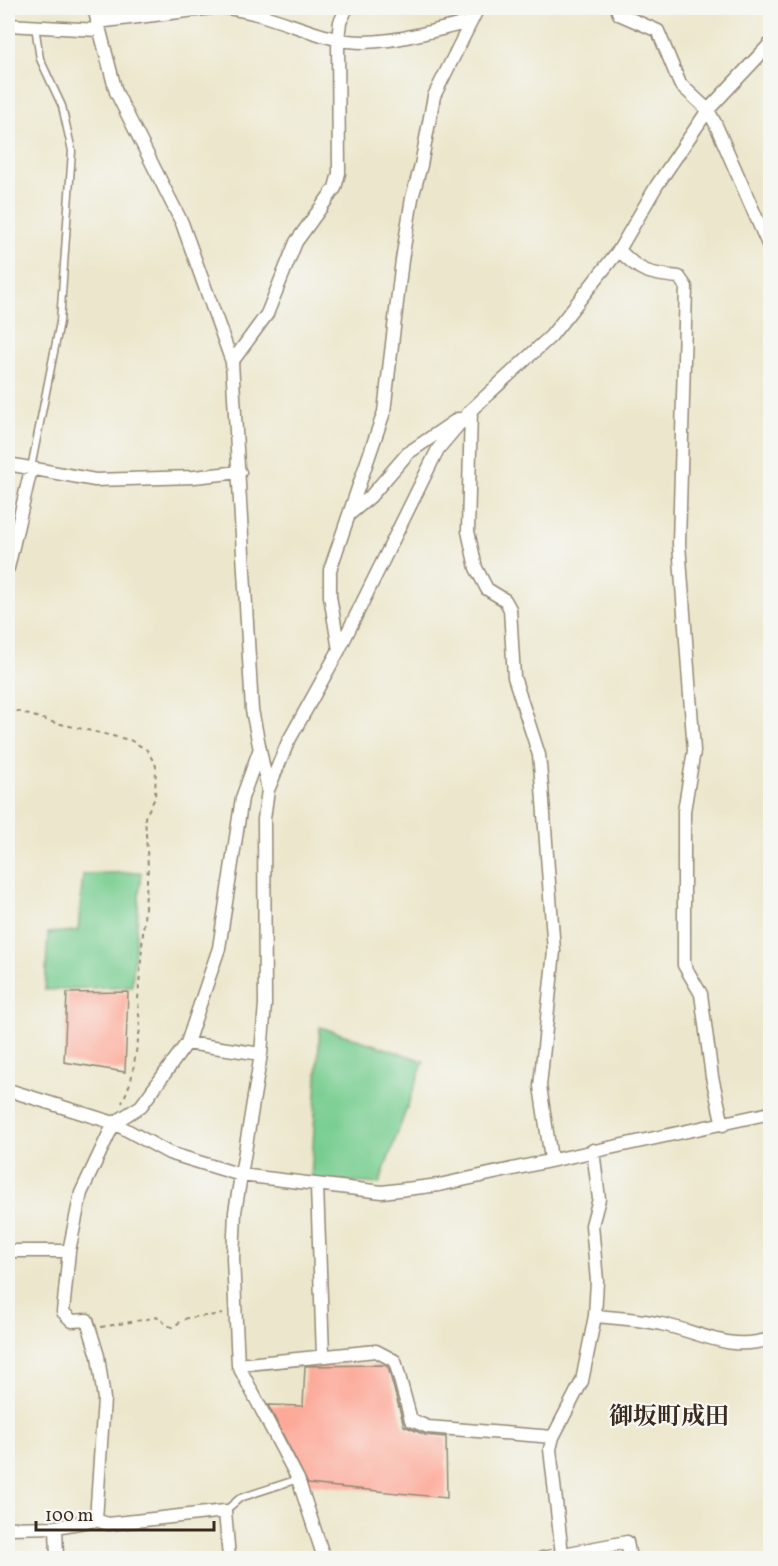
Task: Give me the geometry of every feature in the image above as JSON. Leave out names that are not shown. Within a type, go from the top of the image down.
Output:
[{"type":"street","points":[[94,8],[116,92],[182,223],[232,363],[252,710],[268,790]]},
{"type":"street","points":[[8,26],[97,26],[212,8]]},
{"type":"street","points":[[226,8],[245,10],[338,39],[378,42],[471,22]]},
{"type":"street","points":[[232,363],[267,314],[296,242],[335,188],[339,173],[338,39],[340,22],[347,8]]},
{"type":"street","points":[[339,650],[330,596],[330,570],[384,412],[403,250],[434,96],[478,8]]},
{"type":"street","points":[[617,8],[619,14],[630,21],[658,31],[680,84],[708,110],[771,249]]},
{"type":"street","points":[[324,1558],[298,1479],[238,1365],[233,1247],[235,1212],[261,1054],[265,1004],[264,819],[268,790],[288,742],[339,650],[438,449],[471,410],[551,336],[619,250],[657,185],[708,110],[771,44]]},
{"type":"street","points":[[619,250],[634,266],[649,274],[679,277],[686,287],[679,544],[694,751],[684,811],[684,965],[701,994],[712,1077],[723,1125]]},
{"type":"street","points":[[351,513],[370,497],[408,453],[471,410]]},
{"type":"street","points":[[471,410],[468,531],[476,568],[487,589],[504,600],[510,609],[514,677],[539,755],[554,951],[540,1086],[551,1159]]},
{"type":"street","points":[[8,464],[95,480],[194,477],[240,472]]},
{"type":"street","points":[[8,568],[31,469]]},
{"type":"street","points":[[96,1520],[104,1399],[98,1356],[87,1320],[72,1322],[63,1312],[69,1251],[81,1192],[114,1123],[141,1106],[187,1043],[219,948],[242,798],[260,749]]},
{"type":"street","points":[[187,1043],[261,1054]]},
{"type":"street","points":[[8,1090],[114,1123],[169,1153],[241,1175],[317,1186],[382,1192],[439,1185],[771,1113]]},
{"type":"street","points":[[562,1554],[550,1449],[553,1437],[582,1381],[595,1316],[597,1281],[592,1225],[599,1199],[593,1150]]},
{"type":"street","points":[[317,1186],[323,1355]]},
{"type":"street","points":[[8,1251],[69,1251]]},
{"type":"street","points":[[595,1316],[661,1324],[722,1343],[741,1345],[771,1339]]},
{"type":"street","points":[[238,1365],[376,1351],[395,1362],[411,1420],[428,1427],[553,1437]]},
{"type":"street","points":[[8,1528],[56,1527],[96,1520],[108,1524],[225,1511],[229,1558]]},
{"type":"street","points":[[56,1527],[57,1558]]},
{"type":"street","points":[[542,1558],[627,1542],[630,1558]]},
{"type":"lane","points":[[31,469],[60,322],[72,151],[62,106],[40,59],[35,25]]},
{"type":"lane","points":[[225,1511],[240,1498],[298,1479]]},
{"type":"path","points":[[8,708],[52,722],[130,740],[147,750],[156,766],[155,798],[145,817],[148,867],[138,999],[140,1029],[131,1081],[114,1123]]},
{"type":"path","points":[[90,1329],[159,1317],[172,1327],[187,1318],[235,1312]]},
{"type":"green space","points":[[141,872],[132,986],[45,990],[48,933],[78,931],[83,874]]},
{"type":"green space","points":[[320,1027],[424,1061],[379,1184],[311,1179]]},
{"type":"building","points":[[128,992],[125,1072],[64,1062],[67,993]]},
{"type":"building","points":[[384,1365],[388,1367],[404,1426],[425,1435],[446,1437],[447,1498],[308,1484],[268,1405],[303,1406],[305,1366]]},
{"type":"district","name":"御坂町成田","points":[[669,1416]]}]
